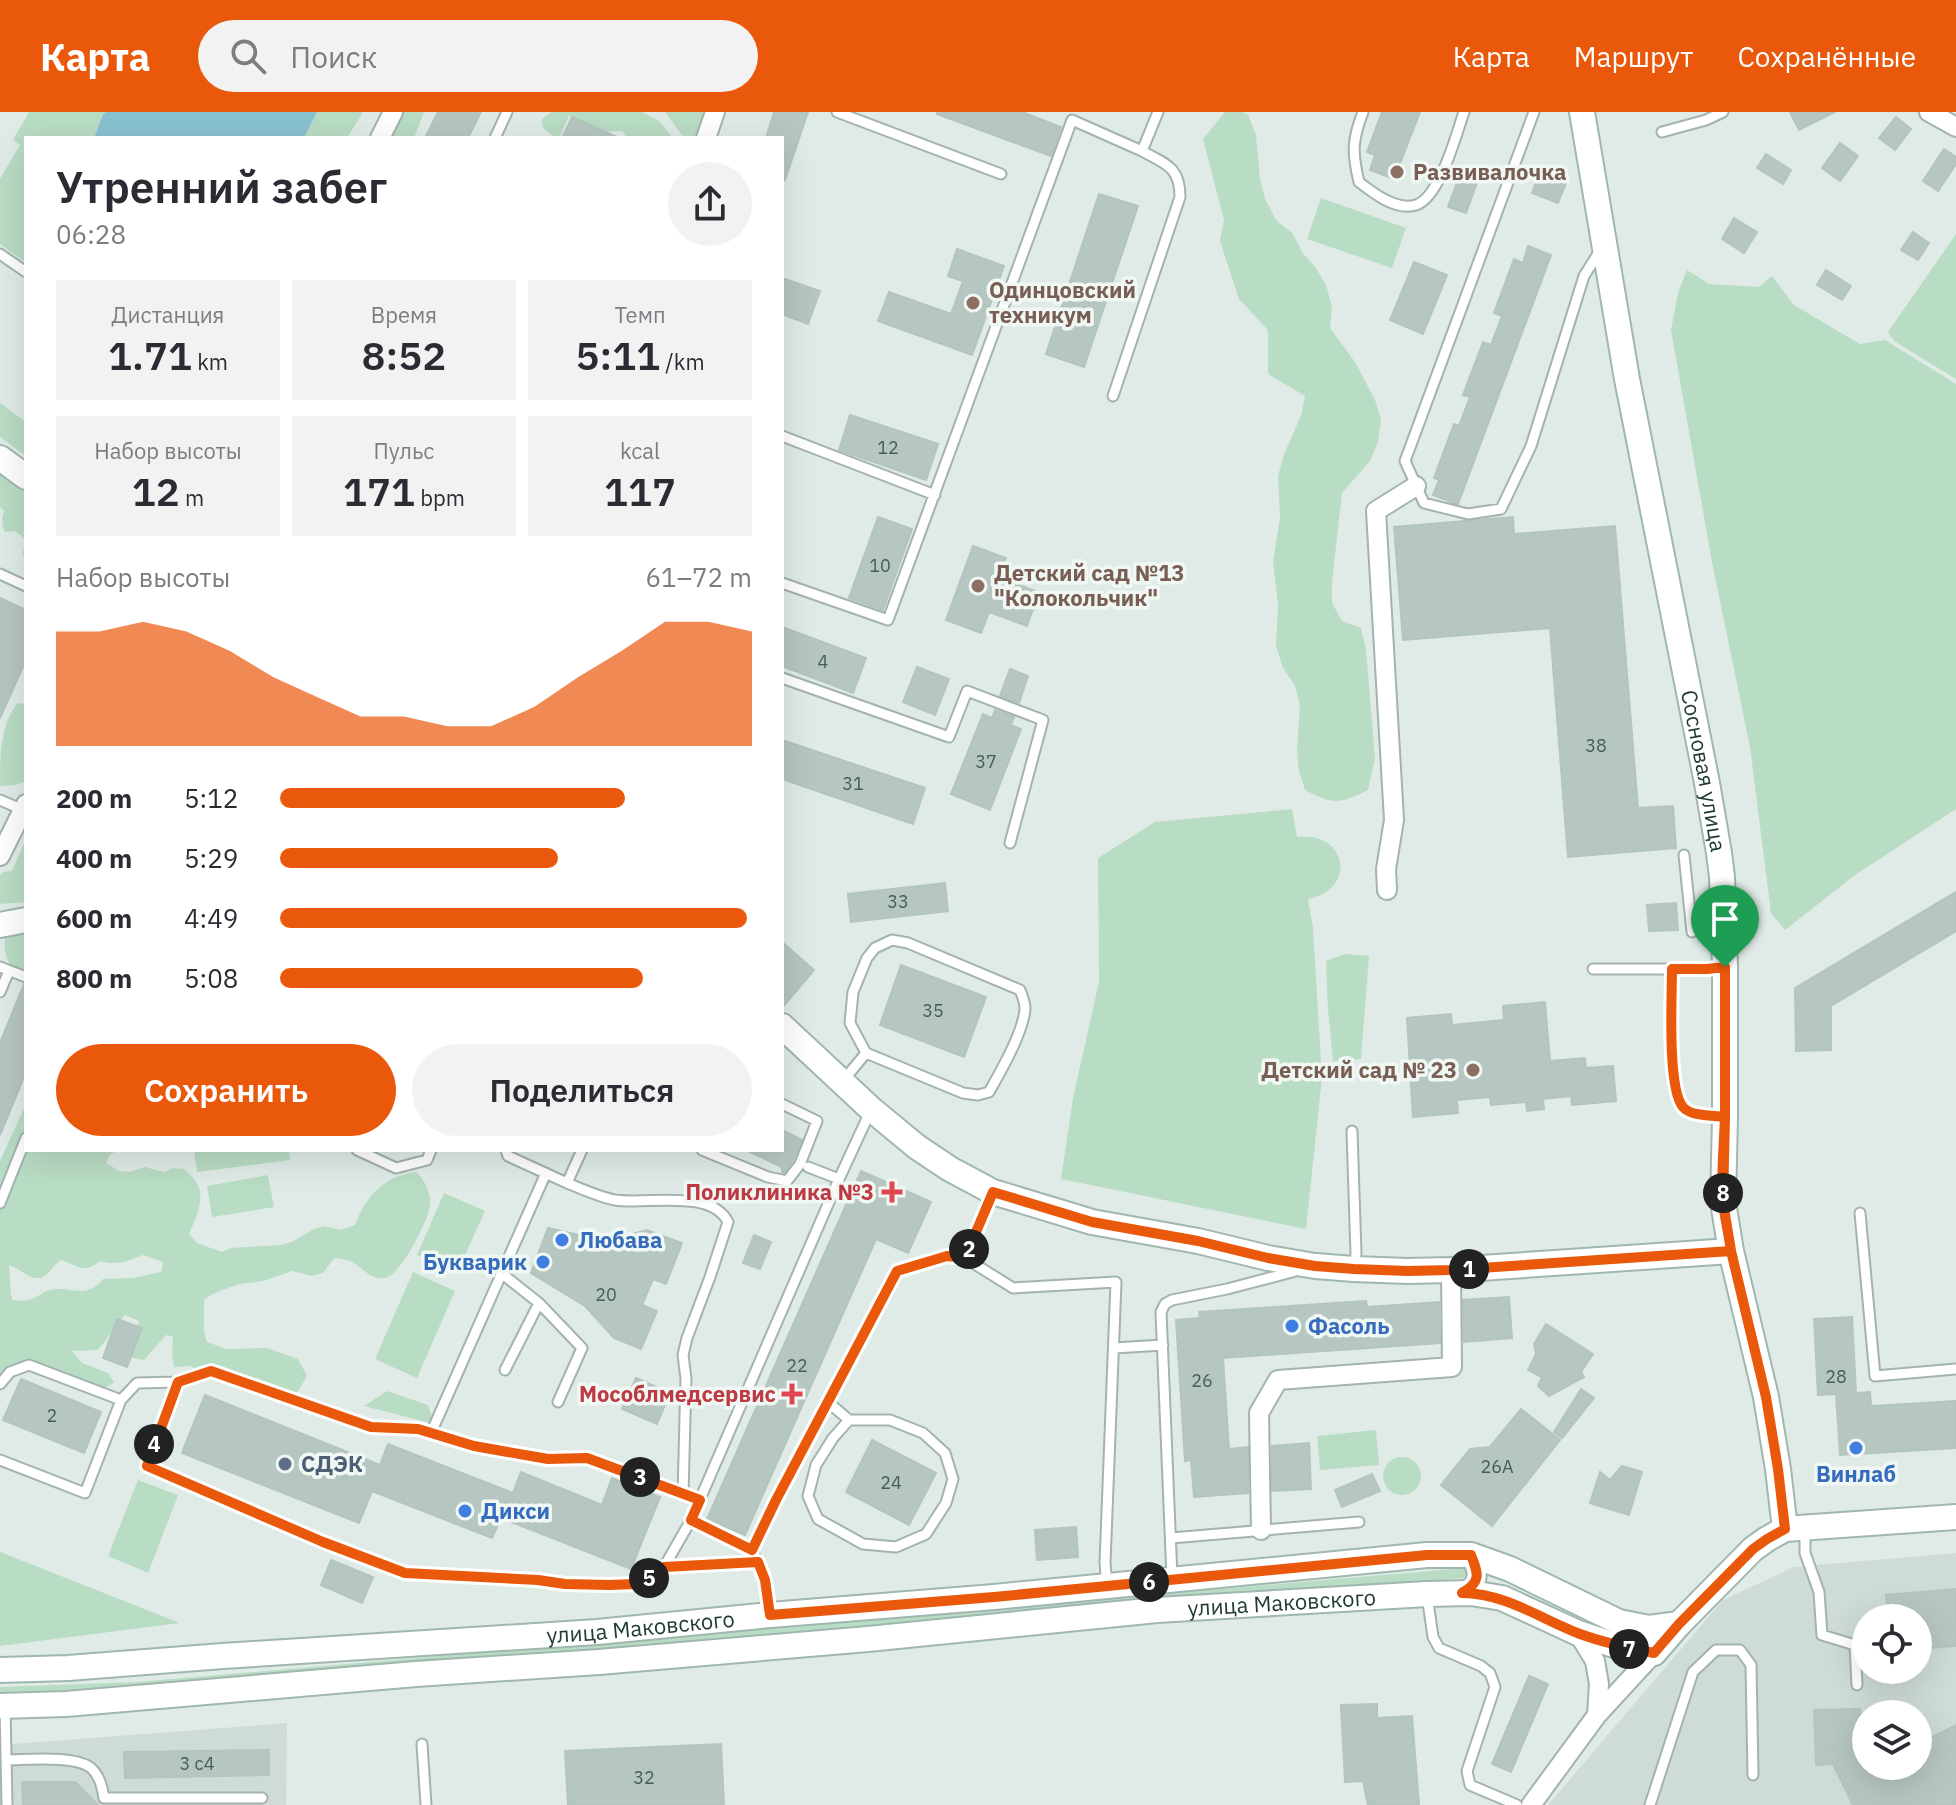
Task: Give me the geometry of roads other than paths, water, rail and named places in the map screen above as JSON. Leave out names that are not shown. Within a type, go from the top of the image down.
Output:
[{"type":"main road","name":"Сосновая улица","points":[[1582,112],[1630,394],[1717,839],[1722,877],[1725,967],[1723,1202],[1731,1251],[1766,1397],[1778,1469],[1795,1528]]},
{"type":"main road","points":[[0,458],[24,476]]},
{"type":"main road","points":[[0,925],[24,920]]},
{"type":"main road","points":[[784,1028],[871,1109],[917,1147],[950,1169],[993,1192],[1092,1222],[1198,1241],[1268,1258],[1354,1269],[1451,1270],[1731,1251]]},
{"type":"main road","points":[[1654,1653],[1753,1549],[1767,1539],[1795,1528],[1956,1517]]},
{"type":"main road","name":"улица Маковского","points":[[0,1670],[564,1634],[1427,1555],[1471,1555],[1510,1569],[1619,1622],[1649,1628],[1679,1624]]},
{"type":"main road","name":"улица Маковского","points":[[2,1706],[66,1704],[416,1674],[599,1662],[1157,1610],[1427,1594],[1462,1593],[1502,1598],[1578,1633],[1620,1647],[1654,1653]]},
{"type":"street","points":[[381,136],[393,112]]},
{"type":"street","points":[[707,136],[715,112]]},
{"type":"street","points":[[1929,112],[1956,127]]},
{"type":"street","points":[[1387,890],[1386,869],[1394,820],[1376,511],[1416,486]]},
{"type":"street","points":[[0,856],[24,807]]},
{"type":"street","points":[[1261,1530],[1259,1413],[1278,1380],[1452,1367],[1451,1270]]},
{"type":"street","points":[[1462,1593],[1477,1580],[1471,1555]]},
{"type":"street","points":[[1578,1633],[1595,1661],[1599,1684],[1597,1715]]},
{"type":"street","points":[[1531,1805],[1597,1715],[1654,1653]]},
{"type":"lane","points":[[496,136],[507,112]]},
{"type":"lane","points":[[837,112],[1001,174]]},
{"type":"lane","points":[[1142,151],[1158,112]]},
{"type":"lane","points":[[1363,112],[1356,131],[1353,157],[1359,182],[1383,198],[1407,206],[1417,205],[1427,198],[1439,178],[1464,112]]},
{"type":"lane","points":[[1534,112],[1405,461],[1424,503],[1468,514],[1501,509],[1531,446],[1584,276],[1604,244]]},
{"type":"lane","points":[[1662,132],[1723,112]]},
{"type":"lane","points":[[784,584],[888,620],[1072,120],[1173,168],[1180,183],[1180,197],[1113,396]]},
{"type":"lane","points":[[0,254],[24,271]]},
{"type":"lane","points":[[784,437],[935,495]]},
{"type":"lane","points":[[0,574],[24,585]]},
{"type":"lane","points":[[784,679],[949,737],[967,691],[1043,720],[1010,843]]},
{"type":"lane","points":[[0,800],[24,807]]},
{"type":"lane","points":[[1684,855],[1692,932]]},
{"type":"lane","points":[[892,940],[908,943],[1020,990],[1025,1006],[1021,1025],[989,1092],[978,1095],[963,1093],[866,1053],[850,1023],[853,992],[867,958],[875,948],[892,940]]},
{"type":"lane","points":[[1593,969],[1725,967]]},
{"type":"lane","points":[[0,992],[4,969],[24,976]]},
{"type":"lane","points":[[1672,969],[1672,1069],[1678,1097],[1690,1112],[1725,1117]]},
{"type":"lane","points":[[843,1081],[866,1053]]},
{"type":"lane","points":[[707,1152],[768,1177],[787,1181],[800,1164],[817,1121],[784,1105]]},
{"type":"lane","points":[[664,1567],[691,1520],[871,1109]]},
{"type":"lane","points":[[1352,1131],[1354,1269]]},
{"type":"lane","points":[[0,1203],[24,1143]]},
{"type":"lane","points":[[361,1152],[396,1168],[427,1160],[430,1152]]},
{"type":"lane","points":[[507,1152],[508,1156],[567,1183],[615,1200],[688,1200],[724,1214],[728,1222],[683,1355],[686,1379],[683,1494]]},
{"type":"lane","points":[[567,1183],[581,1152]]},
{"type":"lane","points":[[808,1167],[839,1179]]},
{"type":"lane","points":[[431,1433],[546,1173]]},
{"type":"lane","points":[[965,1258],[993,1192]]},
{"type":"lane","points":[[1860,1213],[1875,1376],[1956,1369]]},
{"type":"lane","points":[[752,1550],[897,1271],[947,1256],[965,1258],[1013,1288],[1116,1282],[1105,1563],[1107,1586]]},
{"type":"lane","points":[[1172,1580],[1161,1312],[1165,1304],[1172,1300],[1315,1266]]},
{"type":"lane","points":[[501,1273],[539,1303],[582,1348],[558,1402]]},
{"type":"lane","points":[[505,1370],[539,1303]]},
{"type":"lane","points":[[1114,1348],[1163,1345]]},
{"type":"lane","points":[[0,1384],[10,1372],[29,1365],[121,1400]]},
{"type":"lane","points":[[0,1460],[85,1493],[121,1400],[137,1383],[178,1382],[211,1371],[371,1427],[418,1429],[474,1446],[548,1459],[587,1458],[700,1500]]},
{"type":"lane","points":[[178,1382],[147,1466],[336,1547],[405,1573],[565,1584],[636,1584],[664,1567],[758,1562]]},
{"type":"lane","points":[[828,1402],[849,1420],[890,1420],[923,1433],[945,1453],[953,1479],[946,1503],[926,1534],[896,1547],[863,1544],[818,1519],[808,1496],[816,1465],[849,1420]]},
{"type":"lane","points":[[691,1520],[752,1550],[765,1580],[770,1615]]},
{"type":"lane","points":[[1171,1538],[1359,1522]]},
{"type":"lane","points":[[1795,1528],[1819,1592],[1822,1635],[1852,1644]]},
{"type":"lane","points":[[1427,1594],[1433,1637],[1439,1648],[1481,1666],[1490,1673],[1495,1687],[1467,1771],[1470,1785],[1517,1805]]},
{"type":"lane","points":[[1650,1805],[1693,1672],[1716,1650],[1740,1650],[1751,1665],[1753,1775]]},
{"type":"lane","points":[[2,1706],[7,1805]]},
{"type":"lane","points":[[422,1744],[426,1805]]},
{"type":"lane","points":[[6,1760],[73,1761],[90,1767],[100,1780],[104,1798],[262,1798]]},
{"type":"water","points":[[317,112],[305,136],[95,136],[103,114]]},
{"type":"place","name":"Развивалочка","points":[[1397,172]]},
{"type":"place","name":"Одинцовский техникум","points":[[973,303]]},
{"type":"place","name":"Детский сад №13 \"Колокольчик\"","points":[[978,586]]},
{"type":"place","name":"Детский сад № 23","points":[[1473,1070]]},
{"type":"place","name":"Поликлиника №3","points":[[892,1192]]},
{"type":"place","name":"Любава","points":[[562,1240]]},
{"type":"place","name":"Букварик","points":[[543,1262]]},
{"type":"place","name":"Фасоль","points":[[1292,1326]]},
{"type":"place","name":"Мособлмедсервис","points":[[792,1394]]},
{"type":"place","name":"Винлаб","points":[[1856,1448]]},
{"type":"place","name":"СДЭК","points":[[285,1464]]},
{"type":"place","name":"Дикси","points":[[465,1511]]}]
